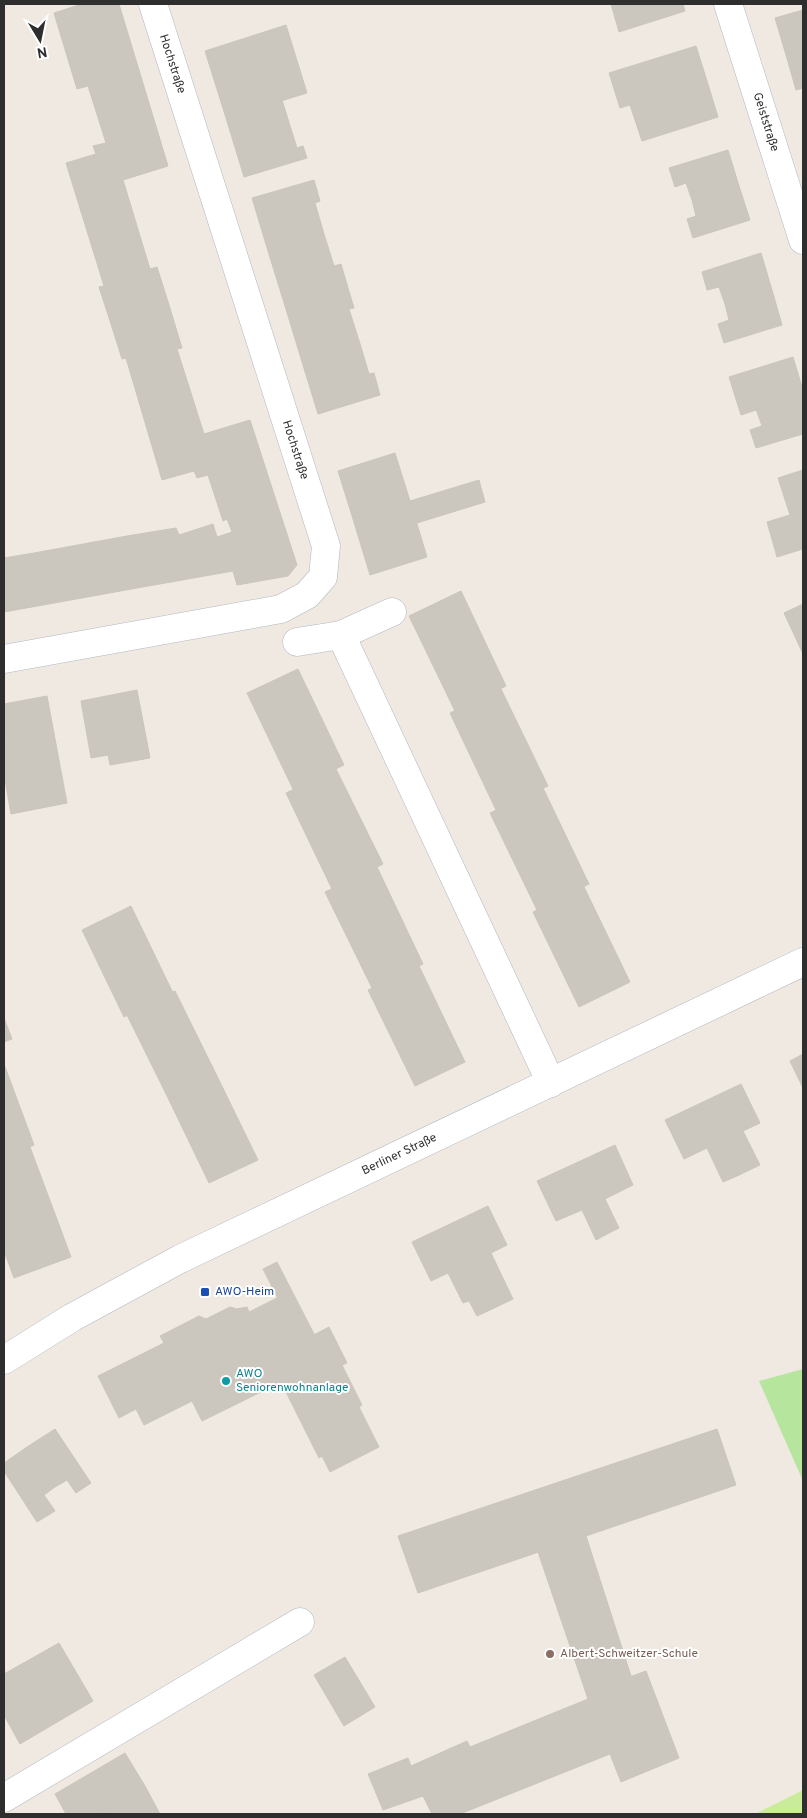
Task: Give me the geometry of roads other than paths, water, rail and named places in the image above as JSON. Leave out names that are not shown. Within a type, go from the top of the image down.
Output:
[{"type":"street","name":"Hochstraße","points":[[4,659],[280,609],[307,595],[324,577],[326,546],[153,4]]},
{"type":"street","name":"Geiststraße","points":[[728,4],[803,240]]},
{"type":"street","points":[[297,642],[341,635],[392,612]]},
{"type":"street","points":[[341,635],[551,1084]]},
{"type":"street","name":"Berliner Straße","points":[[4,1360],[73,1317],[180,1259],[551,1084],[803,962]]},
{"type":"street","points":[[4,1798],[300,1622]]},
{"type":"street","points":[[4,1804],[10,1814]]},
{"type":"place","name":"AWO-Heim","points":[[205,1292]]},
{"type":"place","name":"AWO Seniorenwohnanlage","points":[[226,1381]]},
{"type":"place","name":"Albert-Schweitzer-Schule","points":[[550,1654]]}]
